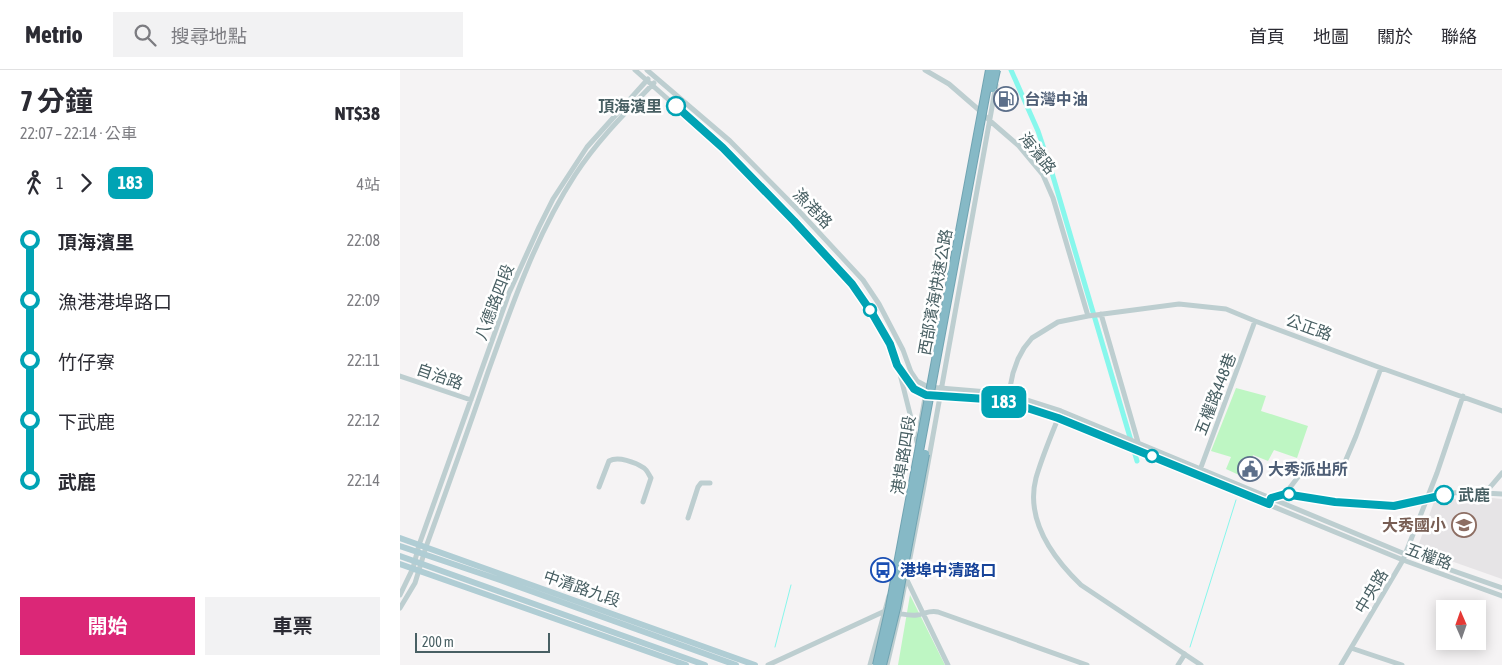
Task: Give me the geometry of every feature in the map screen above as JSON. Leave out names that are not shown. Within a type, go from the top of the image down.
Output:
[{"type":"highway","name":"西部濱海快速公路","points":[[876,665],[894,587],[988,70]]},
{"type":"highway","name":"西部濱海快速公路","points":[[882,665],[896,608],[997,70]]},
{"type":"main road","name":"中清路九段","points":[[400,538],[421,550],[500,580],[736,665]]},
{"type":"main road","name":"中清路九段","points":[[400,546],[421,550],[756,665]]},
{"type":"main road","name":"中清路九段","points":[[400,556],[417,566],[686,665]]},
{"type":"main road","name":"中清路九段","points":[[400,564],[417,566],[705,665]]},
{"type":"street","name":"漁港路","points":[[635,70],[723,148],[852,284],[890,344],[897,365],[914,389],[926,395]]},
{"type":"street","name":"漁港路","points":[[647,70],[730,141],[863,280],[879,304],[904,350],[911,372],[917,381],[928,387]]},
{"type":"street","name":"海濱路","points":[[925,70],[949,84],[979,110],[1018,145],[1042,175],[1047,183],[1088,316]]},
{"type":"street","name":"港埠路四段","points":[[870,665],[885,610],[905,515],[917,442],[988,70]]},
{"type":"street","name":"港埠路四段","points":[[887,665],[923,491],[997,70]]},
{"type":"street","name":"八德路四段","points":[[417,566],[450,459],[509,293],[539,227],[563,183],[587,147],[652,75]]},
{"type":"street","name":"八德路四段","points":[[421,550],[456,462],[516,295],[543,234],[569,186],[592,151],[658,80]]},
{"type":"street","points":[[563,183],[569,186]]},
{"type":"street","points":[[509,293],[516,295]]},
{"type":"street","name":"公正路","points":[[1088,316],[1179,304],[1226,308],[1380,368],[1502,411]]},
{"type":"street","points":[[1101,314],[1138,442]]},
{"type":"street","points":[[1006,403],[1018,359],[1032,338],[1058,322],[1088,316]]},
{"type":"street","name":"五權路448巷","points":[[1198,475],[1256,321]]},
{"type":"street","points":[[897,365],[917,442]]},
{"type":"street","points":[[1270,501],[1285,494],[1308,464],[1313,463],[1334,473],[1342,469],[1380,368]]},
{"type":"street","name":"自治路","points":[[400,376],[471,400]]},
{"type":"street","name":"五權路","points":[[928,387],[988,392],[1028,400],[1060,411],[1138,442],[1403,560],[1502,596]]},
{"type":"street","name":"五權路","points":[[926,395],[986,399],[1027,408],[1058,418],[1198,475],[1405,554],[1502,588]]},
{"type":"street","name":"中央路","points":[[1342,665],[1403,560],[1427,499],[1463,396]]},
{"type":"street","points":[[1060,411],[1039,468],[1034,490],[1034,508],[1045,542],[1064,569],[1081,585],[1202,665]]},
{"type":"street","points":[[599,487],[609,461],[614,458],[629,461],[645,469],[651,478],[643,502]]},
{"type":"street","points":[[450,459],[456,462]]},
{"type":"street","points":[[1486,492],[1502,473]]},
{"type":"street","points":[[688,518],[698,487],[701,483],[710,483]]},
{"type":"street","points":[[1285,494],[1335,502],[1394,506],[1467,492],[1502,494]]},
{"type":"street","points":[[400,595],[417,566]]},
{"type":"street","points":[[400,608],[415,584],[417,566]]},
{"type":"street","points":[[906,578],[948,665]]},
{"type":"street","points":[[768,665],[885,610],[914,616],[931,610],[1087,665]]},
{"type":"street","points":[[1351,648],[1402,665]]},
{"type":"street","points":[[1178,665],[1185,654]]},
{"type":"shaded area","name":"大秀國小","points":[[1474,496],[1502,499],[1502,579],[1417,549],[1434,502]]},
{"type":"green space","points":[[1236,388],[1266,396],[1261,411],[1308,426],[1297,458],[1274,450],[1268,461],[1253,455],[1250,463],[1245,461],[1239,475],[1226,469],[1231,457],[1211,451]]},
{"type":"green space","points":[[910,595],[945,665],[898,665]]},
{"type":"waterway","points":[[1011,70],[1038,131],[1052,173],[1137,461]]},
{"type":"waterway","points":[[1190,647],[1236,500]]},
{"type":"waterway","points":[[775,647],[791,585]]},
{"type":"bus line","name":"183","points":[[676,106],[723,148],[852,284],[890,344],[897,365],[914,389],[926,395],[986,399],[1015,404],[1058,418],[1269,504],[1271,498],[1285,494],[1335,502],[1394,506],[1444,495]]},
{"type":"place","name":"台灣中油","points":[[1006,99]]},
{"type":"place","name":"頂海濱里","points":[[676,106]]},
{"type":"place","name":"大秀派出所","points":[[1250,469]]},
{"type":"place","name":"武鹿","points":[[1444,495]]},
{"type":"place","name":"大秀國小","points":[[1464,525]]},
{"type":"place","name":"港埠中清路口","points":[[883,570]]}]
